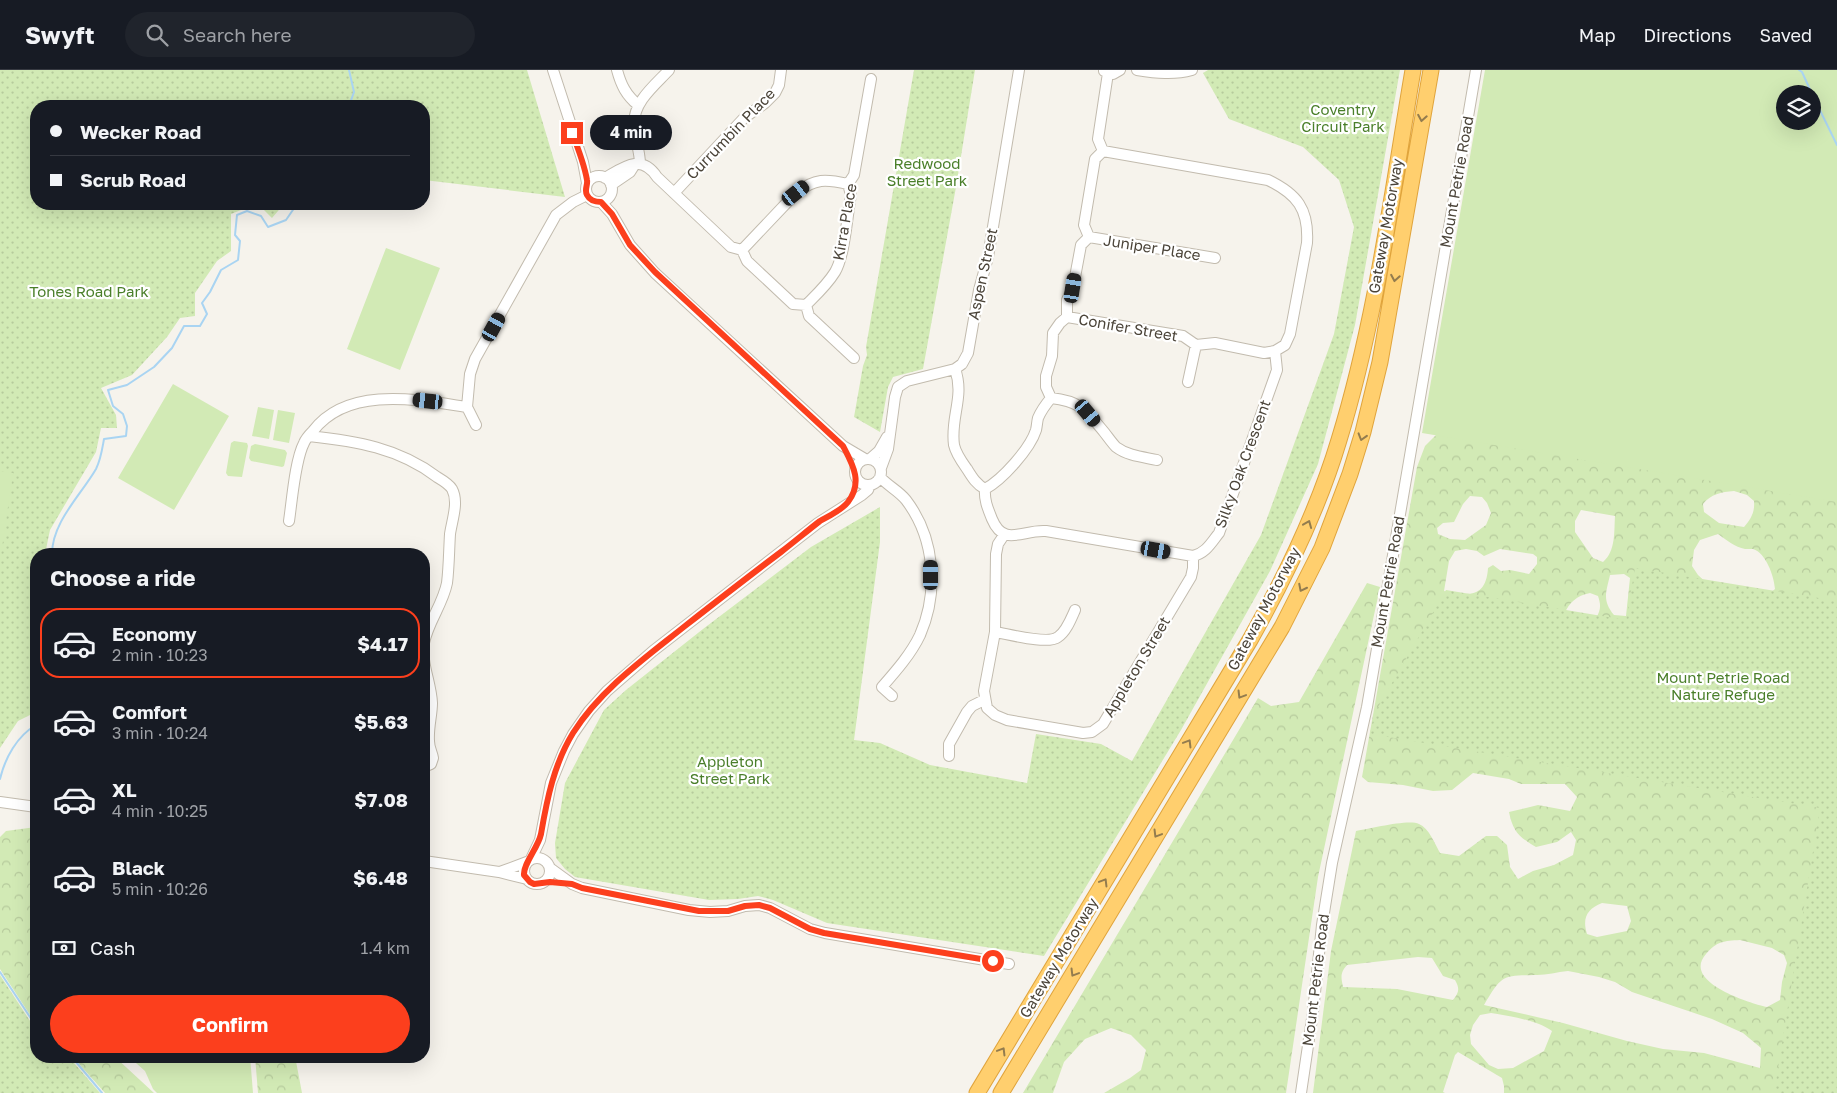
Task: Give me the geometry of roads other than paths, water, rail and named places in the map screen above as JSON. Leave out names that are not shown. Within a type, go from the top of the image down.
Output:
[{"type":"highway","name":"Gateway Motorway","points":[[977,1093],[1250,640],[1284,577],[1305,530],[1338,442],[1359,368],[1414,70]]},
{"type":"highway","name":"Gateway Motorway","points":[[1001,1093],[1282,627],[1322,548],[1364,432],[1374,388],[1430,70]]},
{"type":"street","points":[[553,70],[583,162],[600,181],[612,191],[605,199],[592,200],[587,195],[586,188],[600,181],[624,165],[638,164],[651,168],[657,177],[731,247],[742,250]]},
{"type":"street","points":[[617,70],[624,89],[629,97],[638,105]]},
{"type":"street","points":[[638,164],[640,152],[634,126],[638,105],[669,70]]},
{"type":"street","name":"Currumbin Place","points":[[674,193],[744,118],[765,103],[775,93],[779,85],[781,70]]},
{"type":"street","name":"Aspen Street","points":[[956,369],[962,364],[968,353],[979,290],[988,257],[1020,70]]},
{"type":"street","points":[[1103,151],[1098,139],[1106,72],[1113,74],[1120,70]]},
{"type":"street","points":[[1137,70],[1177,73],[1192,70]]},
{"type":"street","name":"Mount Petrie Road","points":[[1301,1093],[1313,1012],[1322,925],[1332,863],[1367,707],[1476,70]]},
{"type":"street","name":"Kirra Place","points":[[806,305],[827,283],[840,261],[851,195],[848,184],[854,175],[871,79]]},
{"type":"street","points":[[984,489],[994,484],[1018,458],[1036,431],[1038,419],[1050,398],[1046,387],[1046,376],[1052,356],[1053,333],[1067,317],[1067,300],[1073,288],[1080,245],[1089,237],[1084,225],[1095,159],[1103,151]]},
{"type":"street","points":[[1103,151],[1268,180],[1293,194],[1305,216],[1308,229],[1307,243],[1290,334],[1285,345],[1275,351]]},
{"type":"street","points":[[742,250],[796,193],[806,185],[815,181],[828,180],[848,184]]},
{"type":"street","points":[[476,425],[467,408],[470,374],[475,359],[556,215],[587,195]]},
{"type":"street","points":[[605,199],[630,245],[655,272],[843,446],[877,462],[880,473],[905,499],[918,518],[927,544],[931,564],[929,610],[920,635],[908,654],[880,686],[892,696]]},
{"type":"street","name":"Juniper Place","points":[[1089,237],[1215,258]]},
{"type":"street","points":[[742,250],[747,261],[793,304],[806,305],[809,316],[854,358]]},
{"type":"street","name":"Conifer Street","points":[[1067,317],[1183,336],[1196,345],[1215,343],[1264,353],[1275,351]]},
{"type":"street","points":[[1188,382],[1196,345]]},
{"type":"street","name":"Silky Oak Crescent","points":[[1192,556],[1206,550],[1219,533],[1277,370],[1275,351]]},
{"type":"street","points":[[527,879],[524,870],[540,840],[546,807],[557,768],[573,734],[606,691],[653,651],[818,523],[862,495],[868,490],[870,485],[877,481],[888,449],[898,387],[907,381],[956,369],[960,389],[953,424],[954,447],[977,484],[984,489]]},
{"type":"street","points":[[1050,398],[1064,399],[1076,403],[1088,413],[1115,446],[1125,453],[1157,460]]},
{"type":"street","points":[[289,521],[299,460],[304,442],[321,420],[334,412],[354,404],[373,400],[410,399],[467,408]]},
{"type":"street","points":[[855,468],[859,462],[868,459],[883,445],[890,432]]},
{"type":"street","points":[[309,436],[359,442],[385,450],[420,464],[452,488],[454,514],[450,532],[446,583],[441,602],[430,624]]},
{"type":"street","points":[[843,446],[855,468],[856,478],[855,488],[848,503]]},
{"type":"street","points":[[856,478],[862,484],[870,485]]},
{"type":"street","points":[[984,489],[984,499],[996,529],[1004,535],[1013,536],[1039,530],[1192,556]]},
{"type":"street","points":[[949,756],[949,744],[967,712],[972,706],[984,700],[995,632],[996,554],[998,544],[1004,535]]},
{"type":"street","name":"Appleton Street","points":[[984,700],[987,708],[1007,720],[1083,733],[1098,729],[1186,584],[1193,568],[1192,556]]},
{"type":"street","points":[[995,632],[1046,640],[1057,638],[1063,632],[1075,610]]},
{"type":"street","points":[[430,687],[432,703],[430,721]]},
{"type":"street","points":[[430,752],[433,755],[433,761],[430,765]]},
{"type":"street","points":[[0,802],[30,806]]},
{"type":"street","points":[[540,840],[548,865],[549,876],[543,882]]},
{"type":"street","points":[[499,872],[539,858],[572,884],[582,888],[689,910],[728,911],[745,906],[759,905],[770,908],[810,929],[824,933],[1009,964]]},
{"type":"street","points":[[430,863],[499,872],[527,879],[534,884],[543,882],[572,884]]},
{"type":"waterway","points":[[349,70],[354,92],[351,100]]},
{"type":"waterway","points":[[1799,70],[1802,72],[1808,85]]},
{"type":"waterway","points":[[1821,112],[1837,145]]},
{"type":"waterway","points":[[52,548],[57,531],[68,509],[96,469],[104,439],[126,436],[127,426],[123,414],[113,406],[108,390],[127,385],[154,367],[172,348],[184,326],[200,326],[207,314],[202,303],[221,270],[238,260],[240,241],[235,235],[237,215],[247,211],[261,216],[268,227],[286,220],[293,210]]},
{"type":"waterway","points":[[0,779],[5,763],[13,748],[30,729]]},
{"type":"waterway","points":[[0,972],[30,1017]]},
{"type":"waterway","points":[[77,1063],[102,1093]]},
{"type":"park label","name":"Coventry Circuit Park","points":[[1343,118]]},
{"type":"park label","name":"Redwood Street Park","points":[[927,172]]},
{"type":"park label","name":"Tones Road Park","points":[[89,292]]},
{"type":"park label","name":"Mount Petrie Road Nature Refuge","points":[[1723,686]]},
{"type":"park label","name":"Appleton Street Park","points":[[730,770]]}]
